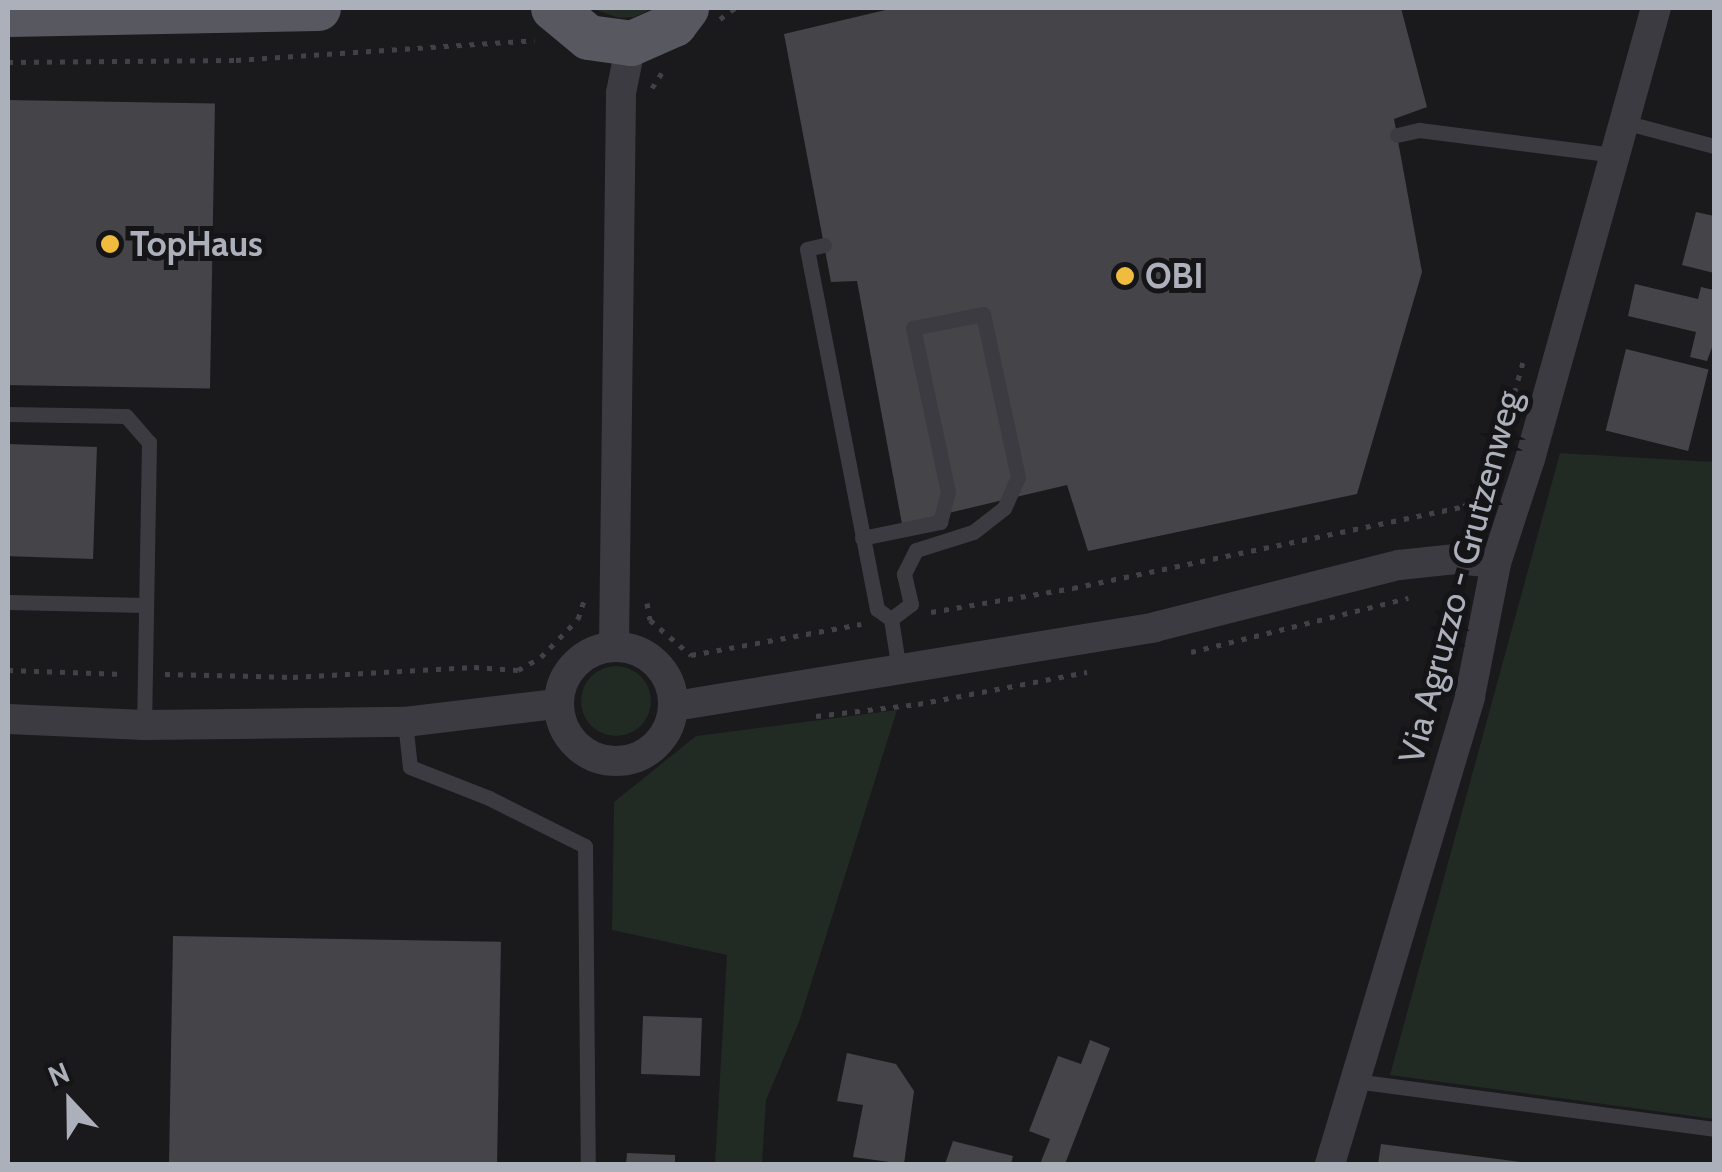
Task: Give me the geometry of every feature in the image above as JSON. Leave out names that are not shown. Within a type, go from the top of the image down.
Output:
[{"type":"main road","points":[[8,14],[318,8]]},
{"type":"main road","points":[[546,23],[588,37],[631,43],[674,24],[686,8]]},
{"type":"street","name":"Via Agruzzo - Grutzenweg","points":[[1330,1164],[1470,696],[1496,562],[1536,442],[1656,8]]},
{"type":"street","points":[[614,646],[622,93],[631,43]]},
{"type":"street","points":[[675,706],[1155,627],[1399,566],[1456,559],[1496,562]]},
{"type":"street","points":[[614,646],[644,652],[665,672],[675,706],[666,734],[646,754],[618,762],[591,757],[566,735],[558,704],[563,680],[584,655],[614,646]]},
{"type":"street","points":[[8,719],[144,725],[405,722],[558,704]]},
{"type":"lane","points":[[1624,122],[1714,146]]},
{"type":"lane","points":[[1397,135],[1419,130],[1615,155]]},
{"type":"lane","points":[[824,245],[807,248],[877,609],[892,619],[900,670]]},
{"type":"lane","points":[[862,538],[940,522],[948,492],[913,328],[983,314],[1018,477],[1004,508],[973,532],[916,550],[904,574],[912,604],[892,619]]},
{"type":"lane","points":[[8,414],[126,416],[149,442],[144,725]]},
{"type":"lane","points":[[8,602],[146,605]]},
{"type":"lane","points":[[405,722],[410,767],[489,798],[585,846],[588,1164]]},
{"type":"lane","points":[[1355,1081],[1714,1129]]},
{"type":"path","points":[[8,62],[236,60],[546,23]]},
{"type":"shaded area","points":[[590,8],[654,8],[634,17],[619,18]]},
{"type":"shaded area","points":[[1560,453],[1714,462],[1714,1119],[1390,1075]]},
{"type":"shaded area","points":[[616,666],[641,676],[651,701],[641,726],[616,736],[591,726],[581,701],[591,676]]},
{"type":"shaded area","points":[[897,710],[799,1022],[766,1100],[762,1164],[715,1164],[727,955],[612,930],[614,802],[696,736]]},
{"type":"building","name":"OBI","points":[[894,8],[1401,8],[1427,107],[1394,119],[1422,272],[1357,494],[1088,551],[1067,485],[902,524],[857,281],[831,282],[784,34]]},
{"type":"building","name":"TopHaus","points":[[8,100],[215,104],[210,389],[8,385]]},
{"type":"building","points":[[1696,212],[1714,216],[1714,273],[1682,265]]},
{"type":"building","points":[[1635,284],[1698,299],[1701,287],[1714,290],[1714,342],[1707,361],[1690,357],[1696,332],[1628,316]]},
{"type":"building","points":[[1626,349],[1708,370],[1688,451],[1606,431]]},
{"type":"building","points":[[8,444],[97,447],[93,559],[8,556]]},
{"type":"building","points":[[173,936],[501,942],[497,1164],[169,1164]]},
{"type":"building","points":[[643,1016],[702,1018],[700,1076],[641,1074]]},
{"type":"building","points":[[1090,1040],[1110,1048],[1065,1164],[1040,1164],[1050,1139],[1029,1131],[1058,1056],[1081,1064]]},
{"type":"building","points":[[847,1053],[896,1064],[914,1091],[904,1164],[853,1157],[863,1105],[837,1101]]},
{"type":"building","points":[[953,1141],[1013,1156],[1011,1164],[945,1164]]},
{"type":"building","points":[[1381,1144],[1521,1162],[1521,1164],[1378,1164]]},
{"type":"building","points":[[627,1153],[675,1155],[675,1164],[626,1164]]},
{"type":"place","name":"TopHaus","points":[[110,244]]},
{"type":"place","name":"OBI","points":[[1125,276]]}]
